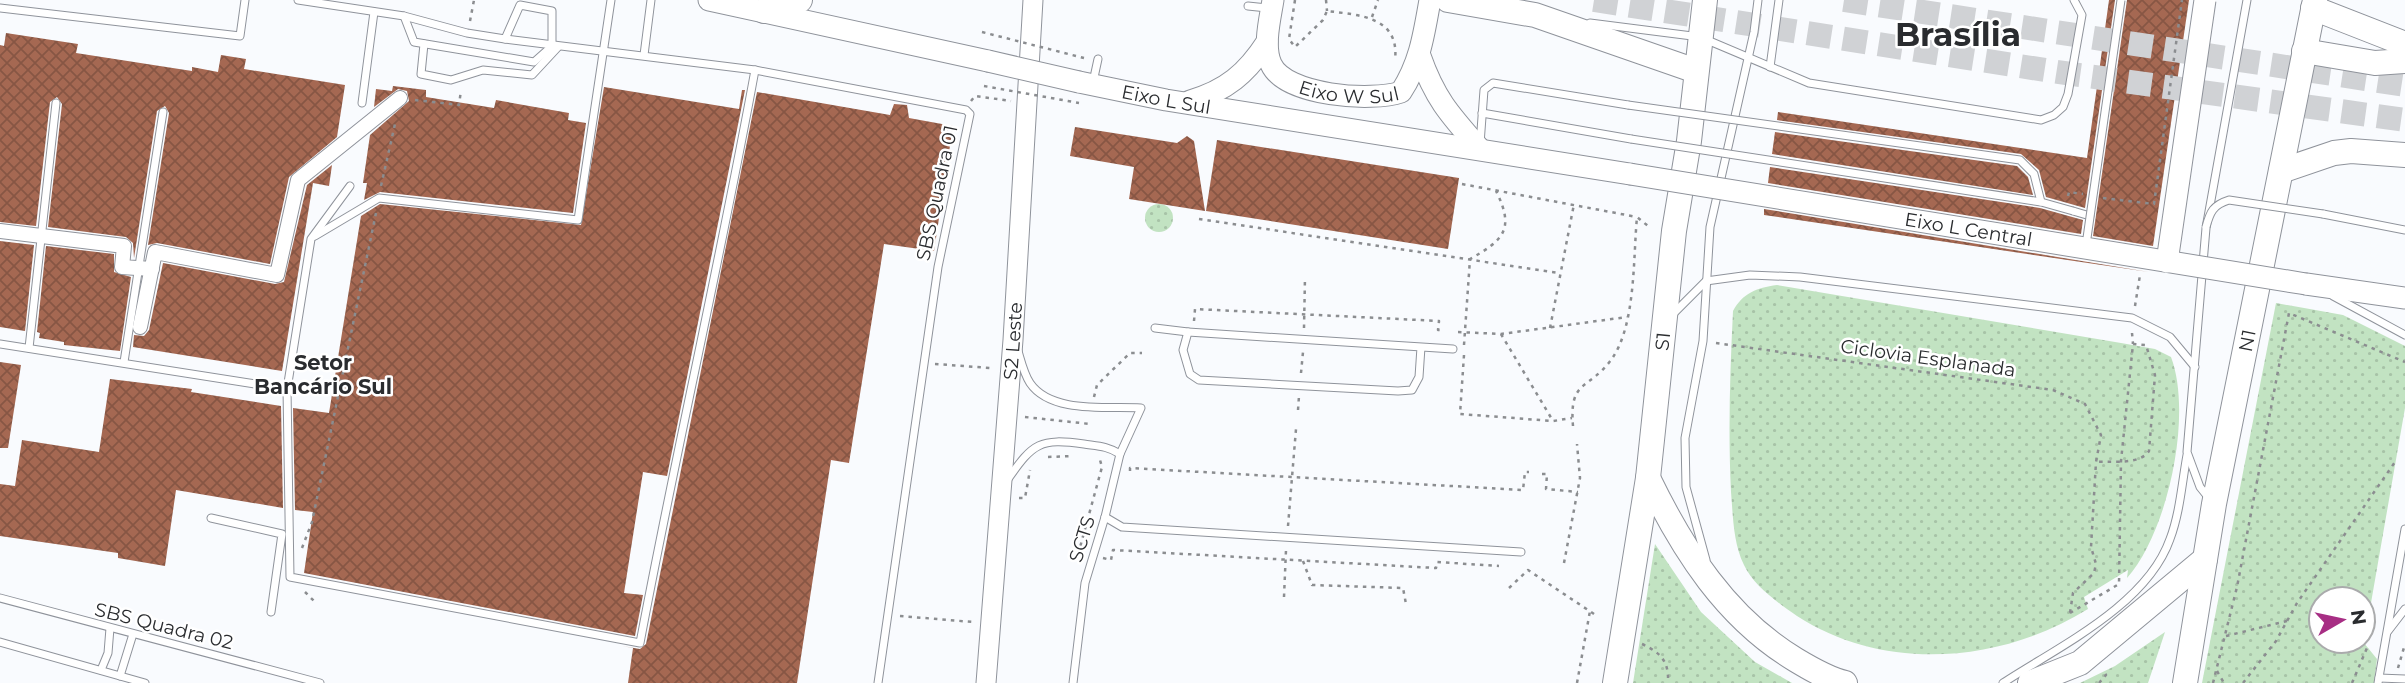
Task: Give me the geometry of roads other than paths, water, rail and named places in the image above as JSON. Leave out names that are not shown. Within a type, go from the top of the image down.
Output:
[{"type":"highway","points":[[764,11],[800,0]]},
{"type":"highway","points":[[1448,0],[1535,15],[1696,71]]},
{"type":"highway","name":"S1","points":[[1615,683],[1648,478],[1705,0]]},
{"type":"highway","points":[[2314,4],[2405,44]]},
{"type":"highway","name":"N1","points":[[2185,683],[2214,504],[2314,4]]},
{"type":"highway","points":[[2304,51],[2375,63],[2405,61]]},
{"type":"highway","points":[[2281,171],[2334,153],[2351,151],[2405,155]]},
{"type":"highway","points":[[1648,478],[1667,517],[1713,589],[1769,643],[1811,669],[1845,683]]},
{"type":"highway","points":[[2030,683],[2080,663],[2205,559]]},
{"type":"main road","name":"Eixo L Sul","points":[[709,0],[1184,103],[1630,174]]},
{"type":"main road","name":"S2 Leste","points":[[986,683],[1010,493],[1013,340],[1033,0]]},
{"type":"main road","name":"Eixo W Sul","points":[[1272,4],[1267,42],[1270,63],[1277,73],[1292,84],[1365,97],[1382,97],[1401,92],[1421,50],[1430,0]]},
{"type":"main road","points":[[2167,262],[2205,0]]},
{"type":"main road","points":[[1184,103],[1215,94],[1240,78],[1267,42]]},
{"type":"main road","points":[[1421,50],[1431,89],[1441,105],[1480,149]]},
{"type":"main road","name":"Eixo L Central","points":[[1630,174],[2085,250],[2405,298]]},
{"type":"street","points":[[140,327],[155,252],[276,275],[298,180],[400,98]]},
{"type":"street","points":[[0,231],[124,246],[122,267],[152,269]]},
{"type":"lane","points":[[18,10],[19,0]]},
{"type":"lane","points":[[0,8],[240,36],[244,0]]},
{"type":"lane","points":[[298,0],[404,16],[414,42],[424,44],[534,62],[555,46]]},
{"type":"lane","points":[[311,239],[379,198],[578,220],[611,0]]},
{"type":"lane","points":[[644,55],[651,0]]},
{"type":"lane","points":[[1713,589],[1686,487],[1685,438],[1703,341],[1710,227],[1749,56],[1758,0]]},
{"type":"lane","points":[[1770,67],[1779,0]]},
{"type":"lane","points":[[1535,15],[1700,37],[1809,83],[2042,120],[2063,107],[2068,94],[2082,15],[2074,0]]},
{"type":"lane","points":[[2085,250],[2121,0]]},
{"type":"lane","points":[[2003,683],[2112,613],[2130,597],[2157,564],[2170,541],[2187,452],[2206,228],[2247,0]]},
{"type":"lane","points":[[1248,6],[1272,4]]},
{"type":"lane","points":[[424,44],[421,75],[450,80],[483,71],[531,75],[555,46],[552,11],[520,5],[505,39]]},
{"type":"lane","points":[[362,103],[374,12]]},
{"type":"lane","name":"SBS Quadra 01","points":[[404,16],[467,33],[505,39],[755,70],[864,89],[966,110],[970,114],[938,267],[878,683]]},
{"type":"lane","points":[[1086,83],[1098,59]]},
{"type":"lane","points":[[350,186],[311,239],[287,389],[290,577],[640,643],[675,458],[718,273],[755,70]]},
{"type":"lane","points":[[1480,149],[1484,90],[1493,83],[1628,105],[2020,160],[2035,173],[2041,202]]},
{"type":"lane","points":[[29,348],[56,103]]},
{"type":"lane","points":[[124,362],[163,112]]},
{"type":"lane","points":[[1482,113],[1631,139],[2041,202],[2090,216]]},
{"type":"lane","points":[[2202,267],[2210,210],[2218,203],[2229,200],[2405,230]]},
{"type":"lane","points":[[1665,322],[1706,281],[1750,275],[1800,276],[2132,318],[2170,337],[2195,367]]},
{"type":"lane","points":[[2310,285],[2405,335]]},
{"type":"lane","points":[[1155,328],[1453,349]]},
{"type":"lane","points":[[1188,332],[1183,351],[1184,363],[1190,374],[1199,380],[1412,390],[1419,377],[1422,347]]},
{"type":"lane","name":"SCTS","points":[[1013,340],[1030,382],[1042,395],[1062,404],[1141,408],[1120,454],[1083,590],[1073,683]]},
{"type":"lane","points":[[0,344],[287,389]]},
{"type":"lane","points":[[1010,493],[1025,455],[1045,442],[1053,440],[1110,447],[1120,454]]},
{"type":"lane","points":[[2187,452],[2200,487],[2214,504]]},
{"type":"lane","points":[[1105,517],[1122,527],[1521,552]]},
{"type":"lane","points":[[211,518],[282,534],[271,612]]},
{"type":"lane","points":[[2405,528],[2379,681],[2405,679]]},
{"type":"lane","name":"SBS Quadra 02","points":[[0,598],[320,683]]},
{"type":"lane","points":[[2386,634],[2405,609]]},
{"type":"lane","points":[[101,670],[108,653],[110,628]]},
{"type":"lane","points":[[120,676],[133,634]]},
{"type":"lane","points":[[0,642],[145,683]]},
{"type":"tunnel","points":[[1594,0],[2058,72],[2405,120]]},
{"type":"tunnel","points":[[1844,0],[2405,85]]},
{"type":"district","name":"Brasília","points":[[1958,34]]},
{"type":"district","name":"Setor Bancário Sul","points":[[323,374]]}]
